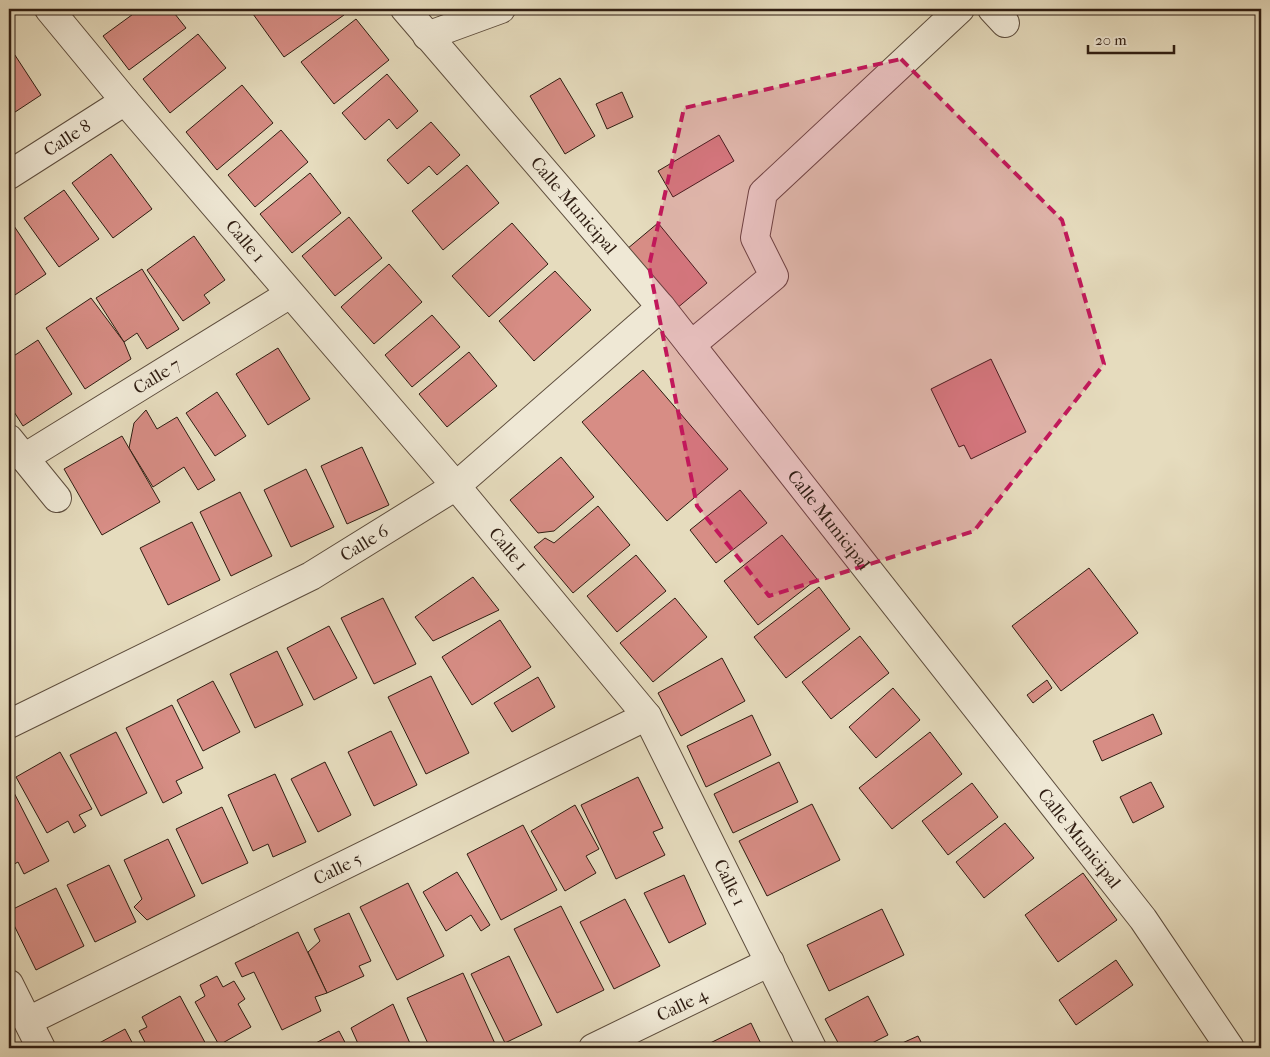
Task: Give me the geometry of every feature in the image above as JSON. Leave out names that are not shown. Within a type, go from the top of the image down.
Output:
[{"type":"street","name":"Calle 1","points":[[49,9],[125,101],[456,486],[647,716],[812,1048]]},
{"type":"street","name":"Calle Municipal","points":[[405,9],[661,307],[1143,919],[1230,1048]]},
{"type":"street","points":[[427,36],[502,9]]},
{"type":"street","points":[[691,345],[774,276],[755,238],[763,193],[960,9]]},
{"type":"street","name":"Calle 8","points":[[9,175],[125,101]]},
{"type":"street","name":"Calle 7","points":[[16,449],[290,294]]},
{"type":"street","name":"Calle 6","points":[[16,720],[311,576],[456,486],[661,307]]},
{"type":"street","points":[[16,449],[57,498]]},
{"type":"street","name":"Calle 5","points":[[28,1021],[647,716]]},
{"type":"street","name":"Calle 4","points":[[594,1048],[770,962]]},
{"type":"street","points":[[9,984],[41,1048]]},
{"type":"highlighted area","points":[[901,59],[1062,220],[1104,364],[974,531],[769,596],[697,506],[649,266],[684,108]]},
{"type":"building","points":[[140,9],[171,9],[186,28],[129,70],[103,36]]},
{"type":"building","points":[[260,9],[339,9],[344,15],[284,57],[253,14]]},
{"type":"building","points":[[356,19],[389,60],[334,104],[301,62]]},
{"type":"building","points":[[198,34],[226,68],[170,113],[143,79]]},
{"type":"building","points":[[9,46],[41,95],[9,116]]},
{"type":"building","points":[[387,74],[418,111],[397,129],[389,119],[365,140],[342,113]]},
{"type":"building","points":[[560,78],[595,136],[565,154],[530,96]]},
{"type":"building","points":[[242,85],[273,123],[217,170],[186,132]]},
{"type":"building","points":[[622,92],[633,117],[607,129],[596,104]]},
{"type":"building","points":[[431,122],[460,155],[437,175],[429,166],[408,184],[387,160]]},
{"type":"building","points":[[281,130],[308,162],[255,207],[228,175]]},
{"type":"building","points":[[719,135],[734,161],[673,197],[658,171]]},
{"type":"building","points":[[111,154],[152,209],[113,238],[72,183]]},
{"type":"building","points":[[467,165],[499,203],[443,250],[412,211]]},
{"type":"building","points":[[310,173],[341,213],[292,253],[260,214]]},
{"type":"building","points":[[64,190],[99,239],[59,267],[24,218]]},
{"type":"building","points":[[349,217],[382,258],[335,296],[302,256]]},
{"type":"building","points":[[12,223],[46,274],[9,299],[9,225]]},
{"type":"building","points":[[512,223],[548,264],[489,317],[452,276]]},
{"type":"building","points":[[658,223],[707,283],[676,309],[627,249]]},
{"type":"building","points":[[194,236],[225,280],[204,295],[210,303],[183,321],[147,270]]},
{"type":"building","points":[[389,264],[422,302],[374,344],[341,307]]},
{"type":"building","points":[[142,269],[179,329],[147,349],[137,333],[124,342],[96,298]]},
{"type":"building","points":[[555,271],[591,310],[534,361],[499,321]]},
{"type":"building","points":[[91,298],[124,342],[131,359],[85,389],[46,328]]},
{"type":"building","points":[[432,315],[460,347],[412,387],[385,355]]},
{"type":"building","points":[[38,340],[72,394],[23,426],[9,404],[9,359]]},
{"type":"building","points":[[278,348],[310,399],[268,425],[236,374]]},
{"type":"building","points":[[469,352],[497,386],[447,427],[419,394]]},
{"type":"building","points":[[991,359],[1026,432],[971,459],[964,445],[959,447],[931,389]]},
{"type":"building","points":[[643,370],[728,469],[667,521],[582,422]]},
{"type":"building","points":[[217,392],[246,436],[215,456],[186,413]]},
{"type":"building","points":[[146,410],[157,429],[177,417],[215,480],[198,490],[184,467],[153,487],[129,448],[134,423]]},
{"type":"building","points":[[122,436],[160,502],[102,535],[64,469]]},
{"type":"building","points":[[362,447],[389,505],[347,524],[321,466]]},
{"type":"building","points":[[561,457],[594,497],[554,531],[538,533],[510,500]]},
{"type":"building","points":[[306,469],[334,527],[291,547],[264,490]]},
{"type":"building","points":[[740,490],[767,523],[716,563],[690,530]]},
{"type":"building","points":[[240,492],[272,556],[231,576],[200,512]]},
{"type":"building","points":[[598,506],[630,545],[573,593],[534,547],[545,538],[554,543]]},
{"type":"building","points":[[192,522],[220,580],[168,605],[140,548]]},
{"type":"building","points":[[782,535],[817,579],[758,625],[724,581]]},
{"type":"building","points":[[636,555],[666,591],[617,632],[587,596]]},
{"type":"building","points":[[1089,568],[1138,633],[1061,691],[1012,626]]},
{"type":"building","points":[[473,577],[499,610],[433,641],[415,617]]},
{"type":"building","points":[[819,587],[850,629],[786,678],[754,637]]},
{"type":"building","points":[[383,598],[416,664],[374,684],[341,618]]},
{"type":"building","points":[[675,598],[707,637],[653,682],[620,643]]},
{"type":"building","points":[[500,620],[531,667],[472,705],[442,657]]},
{"type":"building","points":[[329,626],[357,678],[314,700],[287,648]]},
{"type":"building","points":[[860,636],[889,673],[831,719],[802,682]]},
{"type":"building","points":[[277,651],[303,705],[255,728],[230,674]]},
{"type":"building","points":[[722,658],[745,701],[681,736],[658,693]]},
{"type":"building","points":[[431,676],[469,753],[426,774],[388,697]]},
{"type":"building","points":[[538,677],[555,707],[512,732],[494,703]]},
{"type":"building","points":[[1047,680],[1052,688],[1033,703],[1027,695]]},
{"type":"building","points":[[213,681],[240,732],[203,751],[177,700]]},
{"type":"building","points":[[893,688],[920,720],[876,758],[849,727]]},
{"type":"building","points":[[172,705],[203,768],[176,781],[182,793],[163,803],[126,728]]},
{"type":"building","points":[[1153,714],[1162,734],[1102,761],[1093,741]]},
{"type":"building","points":[[752,715],[771,755],[706,787],[687,746]]},
{"type":"building","points":[[391,731],[417,785],[374,806],[348,752]]},
{"type":"building","points":[[116,732],[147,793],[101,816],[70,755]]},
{"type":"building","points":[[930,732],[962,774],[892,829],[859,788]]},
{"type":"building","points":[[60,752],[92,809],[79,815],[86,826],[74,833],[68,821],[47,833],[16,777]]},
{"type":"building","points":[[325,762],[351,815],[318,832],[291,779]]},
{"type":"building","points":[[779,762],[798,802],[733,833],[714,794]]},
{"type":"building","points":[[275,774],[306,842],[273,857],[268,844],[253,851],[228,795]]},
{"type":"building","points":[[638,777],[663,828],[653,832],[665,855],[616,879],[581,805]]},
{"type":"building","points":[[1151,782],[1164,807],[1133,823],[1120,797]]},
{"type":"building","points":[[9,783],[49,861],[24,874],[18,862],[9,867]]},
{"type":"building","points":[[972,783],[998,817],[948,855],[922,821]]},
{"type":"building","points":[[812,804],[840,860],[767,896],[739,841]]},
{"type":"building","points":[[575,805],[599,849],[586,856],[596,873],[565,891],[531,831]]},
{"type":"building","points":[[222,807],[248,863],[202,884],[176,829]]},
{"type":"building","points":[[1005,823],[1034,858],[984,898],[956,862]]},
{"type":"building","points":[[523,825],[557,890],[501,920],[467,854]]},
{"type":"building","points":[[168,839],[195,896],[147,920],[134,907],[142,899],[124,860]]},
{"type":"building","points":[[109,865],[136,922],[95,942],[67,885]]},
{"type":"building","points":[[457,872],[490,925],[481,931],[471,915],[446,931],[423,892]]},
{"type":"building","points":[[1083,873],[1117,920],[1058,962],[1025,915]]},
{"type":"building","points":[[684,875],[706,924],[669,943],[644,893]]},
{"type":"building","points":[[408,883],[444,956],[397,980],[360,907]]},
{"type":"building","points":[[56,888],[84,946],[36,970],[9,915],[9,911]]},
{"type":"building","points":[[625,899],[660,966],[614,989],[580,922]]},
{"type":"building","points":[[561,906],[604,990],[557,1013],[514,929]]},
{"type":"building","points":[[882,909],[904,955],[829,991],[807,945]]},
{"type":"building","points":[[349,913],[371,961],[359,966],[364,976],[327,993],[308,952],[320,941],[314,929]]},
{"type":"building","points":[[298,932],[327,993],[315,997],[321,1011],[282,1030],[254,972],[242,977],[235,963]]},
{"type":"building","points":[[509,956],[542,1025],[505,1043],[471,974]]},
{"type":"building","points":[[1116,960],[1133,985],[1076,1025],[1059,1000]]},
{"type":"building","points":[[463,973],[497,1048],[430,1048],[407,998]]},
{"type":"building","points":[[217,976],[223,987],[234,981],[245,999],[238,1004],[251,1027],[219,1045],[195,1002],[205,996],[200,985]]},
{"type":"building","points":[[180,996],[208,1048],[148,1048],[139,1031],[147,1027],[142,1017]]},
{"type":"building","points":[[868,996],[888,1035],[862,1048],[841,1048],[825,1019]]},
{"type":"building","points":[[393,1004],[412,1048],[360,1048],[351,1028]]},
{"type":"building","points":[[751,1023],[763,1048],[705,1048],[704,1046]]},
{"type":"building","points":[[125,1029],[135,1048],[90,1048]]},
{"type":"building","points":[[339,1031],[348,1048],[306,1048]]},
{"type":"building","points":[[918,1036],[924,1048],[891,1048]]}]
